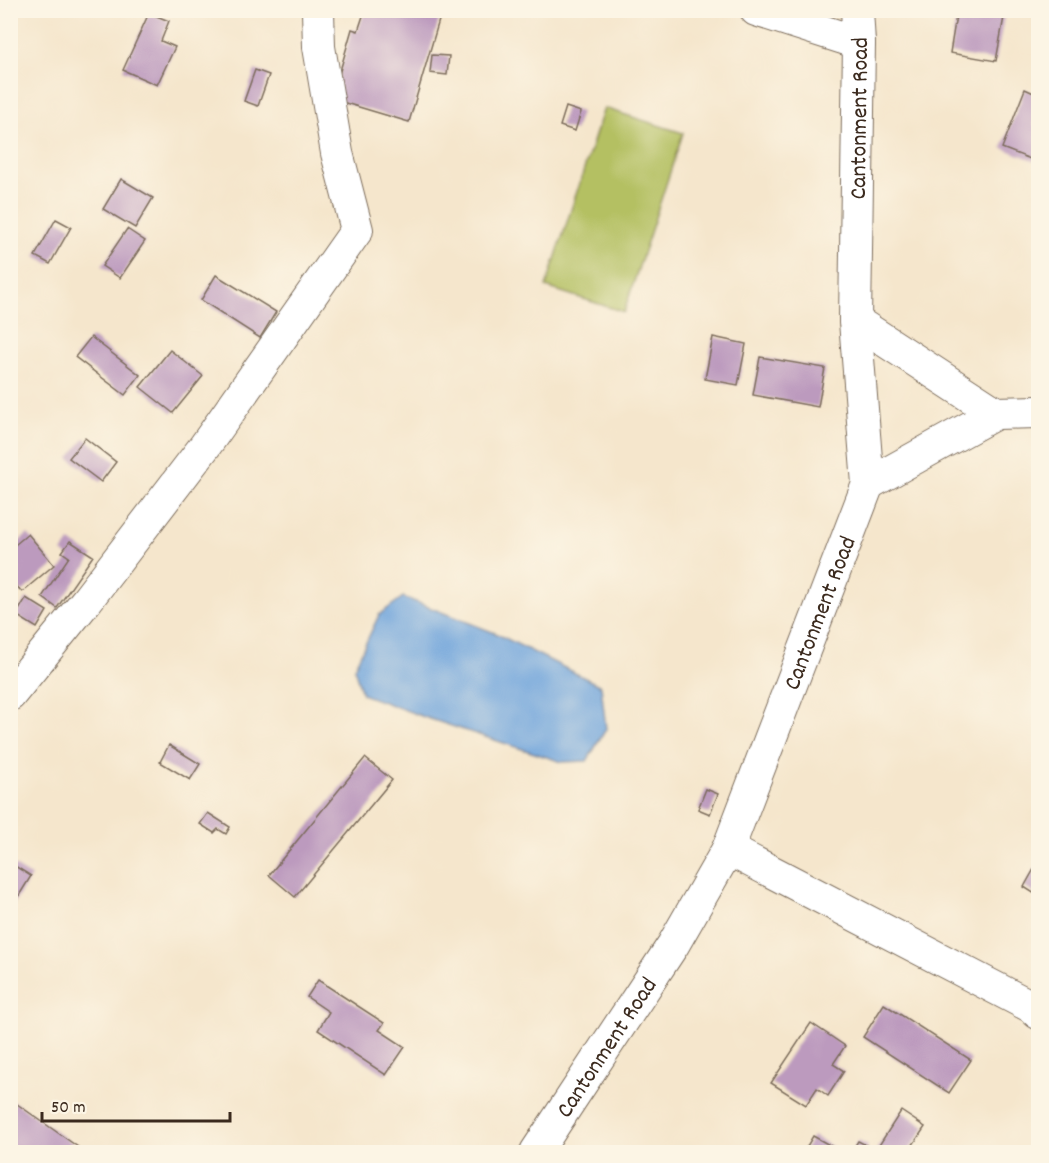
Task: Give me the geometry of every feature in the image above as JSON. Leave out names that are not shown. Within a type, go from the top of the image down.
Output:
[{"type":"street","points":[[10,695],[87,600],[205,447],[357,230],[337,153],[319,47],[318,10]]},
{"type":"street","points":[[756,10],[859,43]]},
{"type":"street","name":"Cantonment Road","points":[[536,1152],[673,945],[728,849],[868,484],[855,321],[858,10]]},
{"type":"street","points":[[855,321],[996,413]]},
{"type":"street","points":[[868,484],[996,413],[1038,412]]},
{"type":"street","points":[[728,849],[1032,1007],[1038,1013]]},
{"type":"green space","points":[[604,108],[683,133],[624,312],[546,287]]},
{"type":"water","points":[[403,597],[495,633],[601,686],[606,729],[587,761],[562,762],[424,717],[362,694],[354,668],[379,615]]},
{"type":"building","points":[[365,10],[442,10],[409,122],[332,99],[352,29],[358,31]]},
{"type":"building","points":[[957,10],[1004,17],[996,61],[950,53]]},
{"type":"building","points":[[149,13],[169,21],[161,41],[175,47],[157,85],[123,70]]},
{"type":"building","points":[[432,55],[449,56],[447,75],[430,73]]},
{"type":"building","points":[[255,70],[269,75],[258,106],[244,101]]},
{"type":"building","points":[[1025,89],[1038,95],[1038,113],[1034,125],[1038,127],[1038,162],[1002,148]]},
{"type":"building","points":[[566,107],[581,112],[575,131],[560,126]]},
{"type":"building","points":[[121,179],[153,198],[135,228],[103,209]]},
{"type":"building","points":[[56,219],[71,227],[50,264],[35,256]]},
{"type":"building","points":[[127,229],[145,241],[120,278],[102,266]]},
{"type":"building","points":[[216,275],[276,312],[260,338],[201,300]]},
{"type":"building","points":[[91,337],[140,375],[125,395],[75,357]]},
{"type":"building","points":[[713,337],[746,344],[738,385],[705,379]]},
{"type":"building","points":[[170,350],[203,376],[173,413],[140,387]]},
{"type":"building","points":[[760,357],[825,368],[818,407],[753,395]]},
{"type":"building","points":[[85,438],[116,462],[101,482],[69,458]]},
{"type":"building","points":[[28,534],[54,565],[22,592],[10,579],[10,549]]},
{"type":"building","points":[[70,541],[93,556],[57,608],[42,597],[69,557],[62,552]]},
{"type":"building","points":[[26,598],[47,611],[37,628],[16,615]]},
{"type":"building","points":[[169,745],[200,764],[190,780],[160,762]]},
{"type":"building","points":[[365,758],[392,780],[295,897],[269,875]]},
{"type":"building","points":[[706,789],[718,794],[710,814],[698,809]]},
{"type":"building","points":[[208,813],[230,827],[226,834],[218,829],[214,833],[200,824]]},
{"type":"building","points":[[1038,862],[1038,896],[1024,887]]},
{"type":"building","points":[[10,863],[31,876],[10,910]]},
{"type":"building","points":[[318,980],[384,1023],[379,1030],[405,1047],[386,1075],[318,1030],[329,1012],[307,997]]},
{"type":"building","points":[[884,1004],[971,1060],[949,1093],[863,1037]]},
{"type":"building","points":[[811,1023],[845,1046],[833,1064],[844,1071],[828,1096],[817,1088],[806,1105],[771,1083]]},
{"type":"building","points":[[10,1099],[85,1152],[10,1152]]},
{"type":"building","points":[[901,1111],[925,1127],[908,1152],[879,1152],[876,1150]]},
{"type":"building","points":[[813,1136],[842,1152],[804,1151]]},
{"type":"building","points":[[858,1141],[868,1146],[865,1152],[851,1152]]}]
